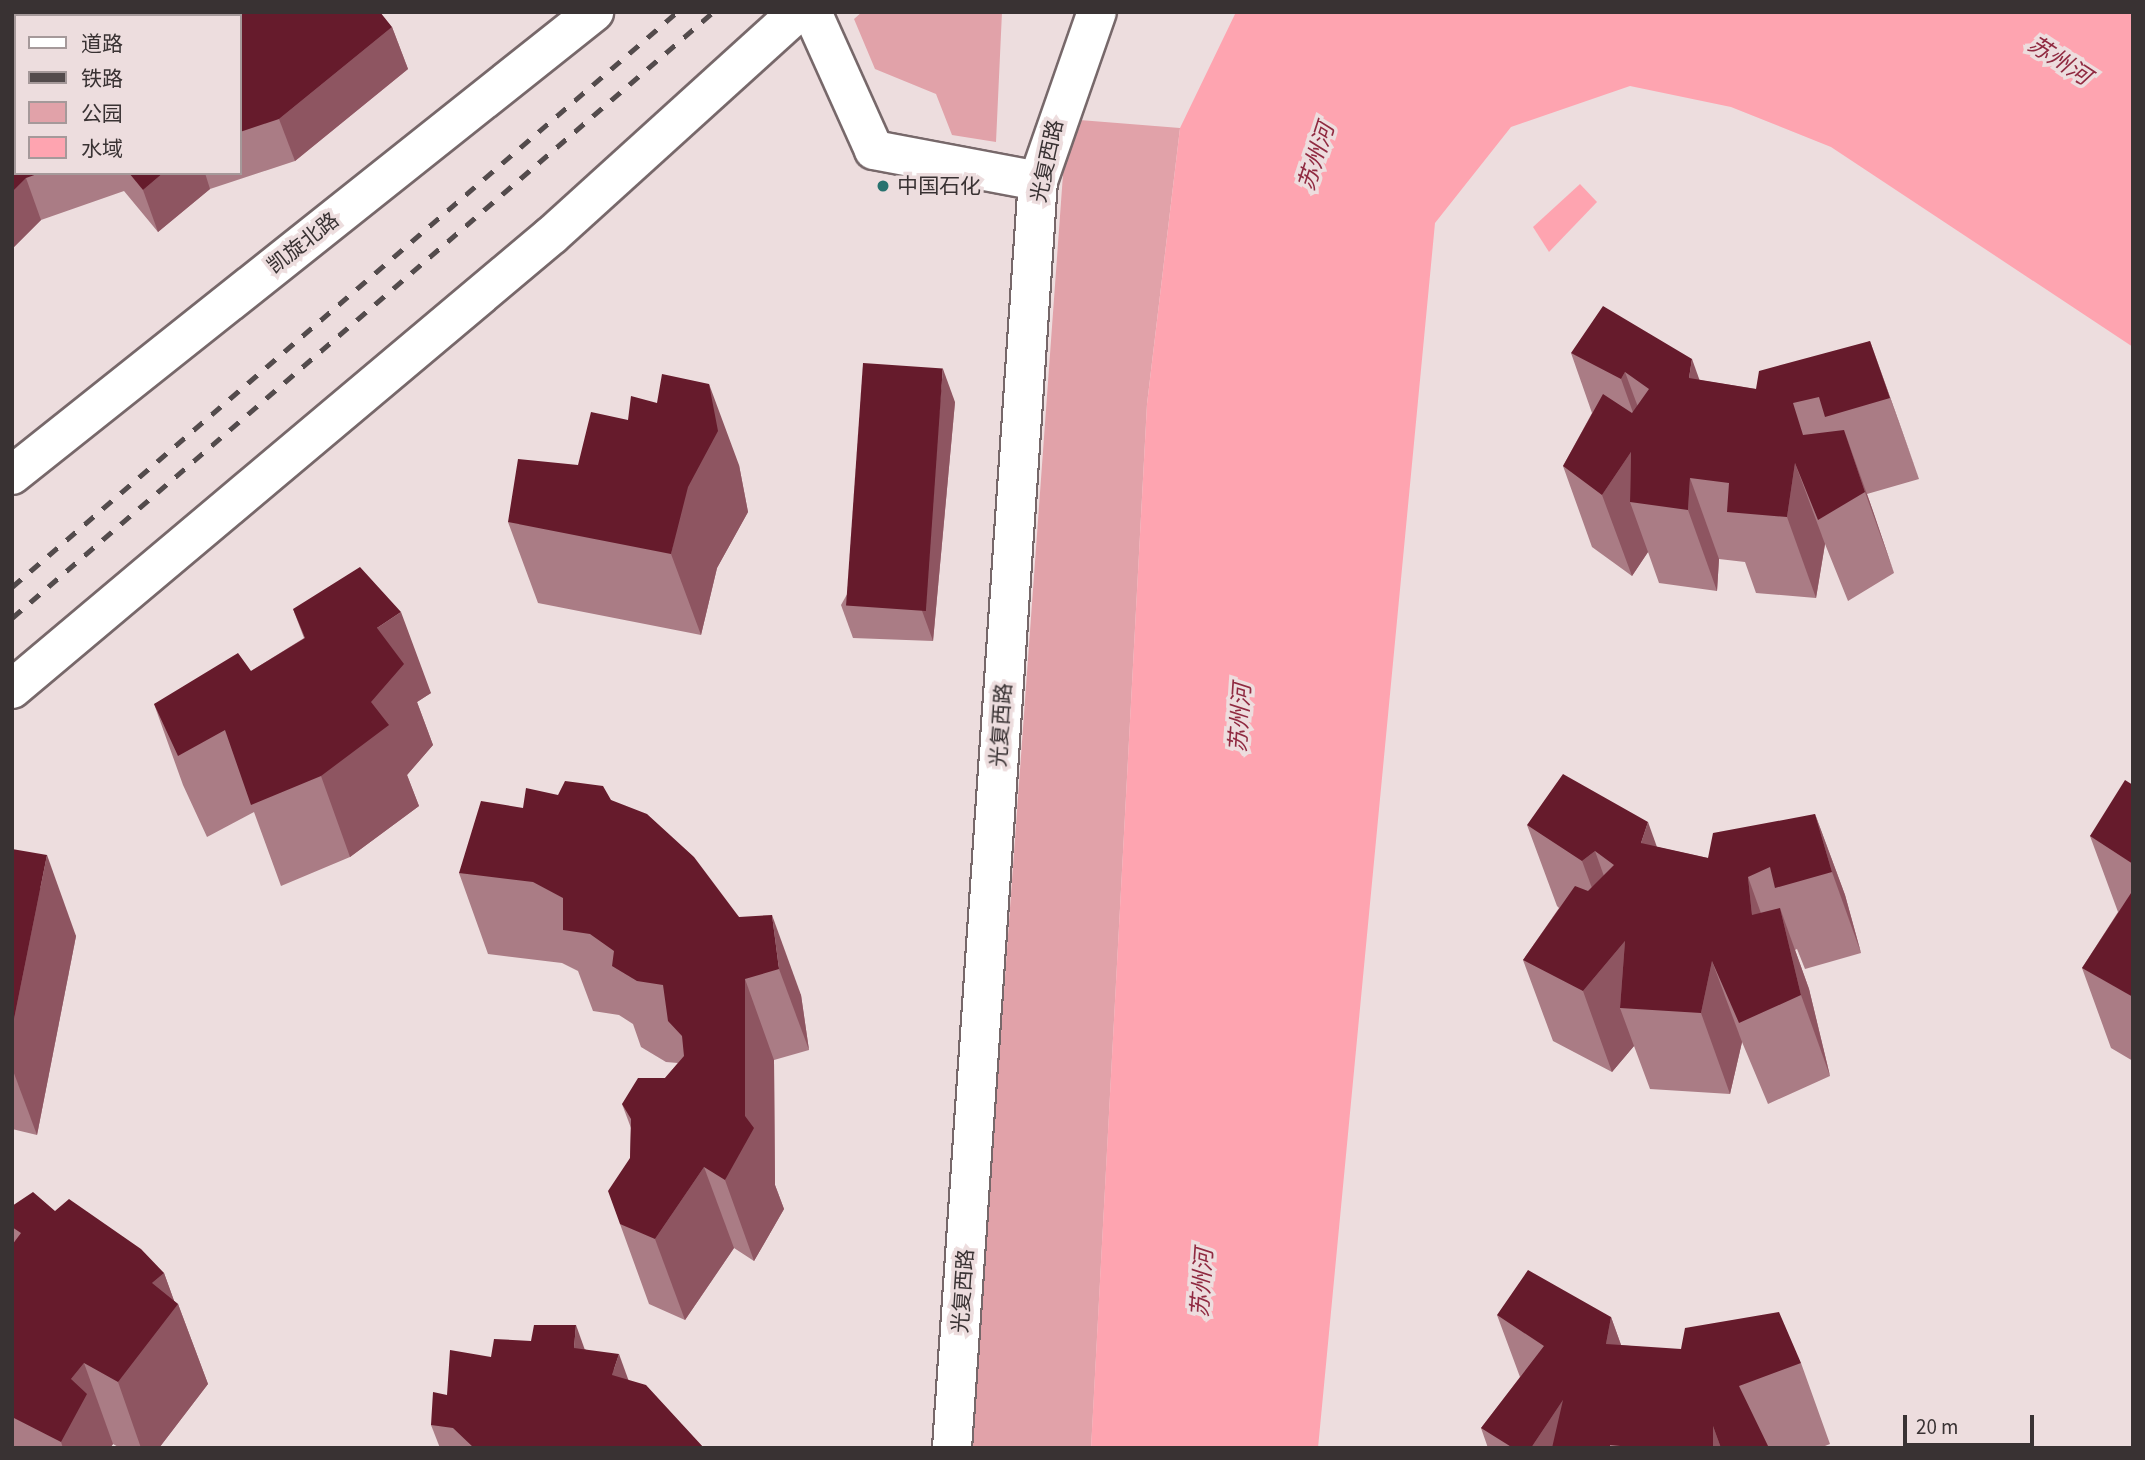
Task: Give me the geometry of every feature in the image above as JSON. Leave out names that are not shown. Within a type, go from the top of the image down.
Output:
[{"type":"street","name":"凯旋北路","points":[[12,475],[594,12]]},
{"type":"street","points":[[12,689],[542,244],[798,12]]},
{"type":"street","points":[[812,12],[874,150],[1038,181]]},
{"type":"street","name":"光复西路","points":[[952,1448],[1038,181],[1097,12]]},
{"type":"green space","points":[[862,12],[1002,12],[996,142],[952,135],[936,94],[875,69],[854,19]]},
{"type":"green space","points":[[1067,119],[1180,128],[1147,404],[1091,1448],[971,1448]]},
{"type":"water","name":"苏州河","points":[[1236,12],[2133,12],[2133,347],[1831,147],[1731,107],[1630,86],[1511,127],[1435,223],[1318,1448],[1091,1448],[1147,404],[1180,128]]},
{"type":"water","points":[[1580,184],[1597,202],[1549,252],[1533,227]]},
{"type":"building","points":[[380,12],[392,27],[279,119],[242,131],[242,14],[240,14]]},
{"type":"building","points":[[12,85],[14,175],[34,175],[26,178],[12,192]]},
{"type":"building","points":[[131,175],[161,175],[143,190]]},
{"type":"building","points":[[1603,306],[1692,359],[1689,378],[1756,389],[1759,371],[1870,341],[1890,398],[1825,417],[1819,397],[1793,403],[1803,435],[1844,430],[1865,492],[1818,520],[1795,463],[1787,517],[1727,512],[1729,483],[1690,478],[1688,510],[1630,502],[1631,452],[1602,495],[1563,466],[1603,394],[1632,413],[1649,389],[1625,372],[1621,379],[1571,353]]},
{"type":"building","points":[[863,363],[943,369],[926,611],[846,605]]},
{"type":"building","points":[[662,374],[709,384],[718,431],[688,487],[671,554],[508,522],[518,459],[578,465],[591,412],[628,420],[631,396],[657,403]]},
{"type":"building","points":[[360,567],[401,612],[377,628],[404,664],[371,702],[389,725],[321,776],[251,805],[225,730],[178,756],[154,704],[238,653],[251,671],[305,638],[293,609]]},
{"type":"building","points":[[1563,774],[1648,822],[1641,843],[1708,858],[1713,833],[1815,814],[1832,872],[1775,888],[1770,867],[1748,877],[1752,915],[1780,908],[1801,995],[1739,1023],[1712,961],[1701,1013],[1620,1008],[1625,941],[1583,991],[1523,960],[1575,886],[1588,891],[1614,865],[1595,851],[1582,861],[1527,825]]},
{"type":"building","points":[[2125,780],[2133,785],[2133,864],[2090,836]]},
{"type":"building","points":[[565,781],[603,786],[611,800],[647,814],[694,857],[739,917],[772,915],[779,969],[745,979],[745,1116],[754,1128],[725,1180],[704,1167],[655,1239],[620,1224],[608,1191],[630,1158],[631,1119],[622,1104],[638,1078],[665,1078],[684,1056],[682,1036],[668,1021],[663,985],[637,981],[612,966],[614,951],[590,934],[563,930],[563,898],[533,882],[459,873],[481,801],[523,808],[526,788],[558,795]]},
{"type":"building","points":[[12,849],[47,855],[12,1029]]},
{"type":"building","points":[[2133,890],[2133,997],[2082,968]]},
{"type":"building","points":[[33,1192],[55,1211],[69,1199],[141,1249],[164,1273],[152,1283],[178,1304],[118,1382],[84,1363],[71,1379],[87,1394],[61,1442],[12,1417],[12,1245],[21,1233],[12,1227],[12,1206]]},
{"type":"building","points":[[1528,1270],[1611,1317],[1606,1344],[1681,1349],[1685,1328],[1779,1312],[1801,1363],[1739,1386],[1769,1448],[1721,1448],[1713,1426],[1713,1448],[1610,1445],[1610,1448],[1552,1448],[1563,1400],[1531,1448],[1513,1448],[1481,1428],[1544,1346],[1497,1315]]},
{"type":"building","points":[[534,1325],[576,1325],[574,1348],[619,1354],[612,1375],[646,1385],[704,1448],[474,1448],[453,1428],[431,1425],[433,1392],[447,1395],[450,1350],[491,1357],[494,1339],[531,1341]]},
{"type":"railway","points":[[12,587],[677,12]]},
{"type":"railway","points":[[12,618],[713,12]]},
{"type":"place","name":"中国石化","points":[[883,186]]}]
